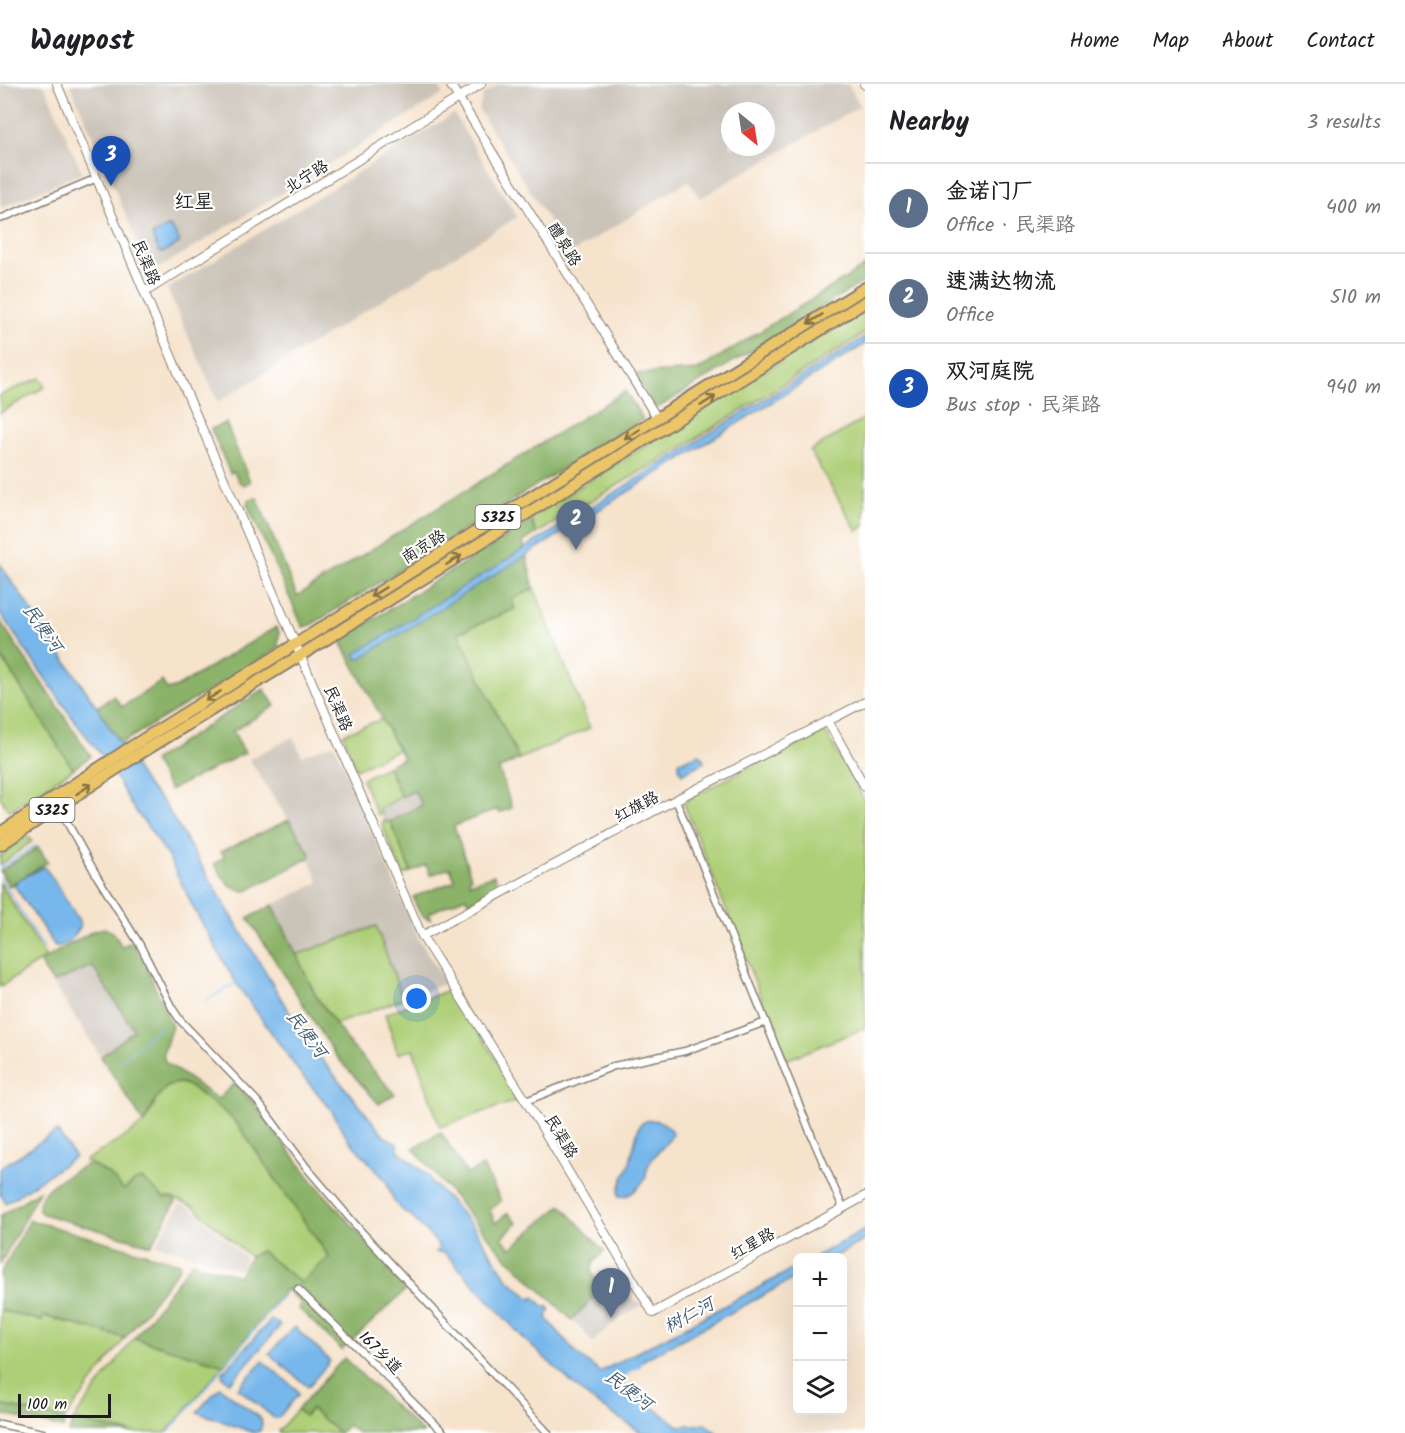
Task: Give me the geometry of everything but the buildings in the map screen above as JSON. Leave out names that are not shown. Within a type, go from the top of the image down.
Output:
[{"type":"main road","name":"南京路","points":[[0,833],[134,751],[296,644],[865,288]]},
{"type":"main road","name":"南京路","points":[[134,751],[301,655],[865,302]]},
{"type":"main road","name":"南京路","points":[[0,845],[58,806],[102,771]]},
{"type":"street","name":"民渠路","points":[[57,84],[422,936],[526,1101],[652,1313]]},
{"type":"street","name":"醴泉路","points":[[450,84],[657,418]]},
{"type":"street","name":"北宁路","points":[[145,292],[481,84]]},
{"type":"street","points":[[0,219],[97,178]]},
{"type":"street","name":"红旗路","points":[[422,936],[865,702]]},
{"type":"street","points":[[828,721],[865,787]]},
{"type":"street","points":[[676,800],[843,1208]]},
{"type":"street","points":[[58,806],[98,879],[140,945],[180,1020],[258,1102],[307,1168],[359,1229],[548,1433]]},
{"type":"street","points":[[526,1101],[614,1066],[685,1051],[766,1023]]},
{"type":"street","name":"红星路","points":[[652,1313],[865,1196]]},
{"type":"street","name":"167乡道","points":[[298,1289],[444,1433]]},
{"type":"street","points":[[0,1424],[43,1433]]},
{"type":"shaded area","points":[[0,84],[44,84],[82,173],[0,208]]},
{"type":"shaded area","points":[[70,84],[438,84],[443,94],[161,267],[155,268],[148,267]]},
{"type":"shaded area","points":[[500,84],[848,84],[860,106],[775,155],[775,102],[721,102],[721,156],[773,156],[700,198],[688,181],[570,254],[479,110],[483,95]]},
{"type":"shaded area","points":[[454,114],[517,217],[218,402],[167,289]]},
{"type":"shaded area","points":[[293,737],[302,756],[334,744],[418,938],[446,983],[403,999],[376,926],[296,955],[273,905],[319,882],[309,858],[311,855],[249,759]]},
{"type":"shaded area","points":[[414,791],[422,805],[386,823],[379,809]]},
{"type":"shaded area","points":[[92,966],[135,1030],[101,1057],[53,983]]},
{"type":"shaded area","points":[[180,1204],[192,1209],[246,1258],[240,1270],[156,1244]]},
{"type":"shaded area","points":[[611,1282],[642,1305],[614,1322],[593,1342],[572,1320]]},
{"type":"green space","points":[[865,266],[865,281],[659,407],[655,408],[634,374],[698,370]]},
{"type":"green space","points":[[865,308],[865,333],[705,433],[536,534],[531,517]]},
{"type":"green space","points":[[40,378],[45,387],[0,413],[0,395]]},
{"type":"green space","points":[[625,391],[643,419],[311,625],[303,627],[247,504],[250,499],[257,498],[297,596]]},
{"type":"green space","points":[[865,418],[865,526],[857,531],[810,451]]},
{"type":"green space","points":[[226,423],[250,482],[244,485],[239,482],[234,472],[230,473],[211,429]]},
{"type":"green space","points":[[531,521],[536,534],[523,542],[534,588],[512,599],[515,609],[458,633],[519,759],[499,769],[512,808],[499,813],[498,809],[454,826],[471,877],[470,883],[494,875],[498,886],[469,903],[466,897],[429,913],[431,919],[427,918],[419,912],[413,897],[455,881],[450,868],[430,875],[426,865],[411,872],[390,821],[422,805],[414,791],[401,797],[388,766],[403,758],[340,640]]},
{"type":"green space","points":[[534,588],[590,728],[519,759],[458,633],[514,609],[512,599]]},
{"type":"green space","points":[[0,621],[91,756],[73,769],[0,655]]},
{"type":"green space","points":[[276,627],[279,632],[278,649],[120,744],[97,707],[114,696],[122,707],[162,681],[167,690],[177,687]]},
{"type":"green space","points":[[0,655],[73,769],[9,811],[0,797]]},
{"type":"green space","points":[[264,689],[275,706],[233,731],[245,753],[170,790],[153,761]]},
{"type":"green space","points":[[382,719],[398,750],[356,769],[343,734]]},
{"type":"green space","points":[[824,729],[865,802],[865,1028],[786,1060],[684,804],[690,798]]},
{"type":"green space","points":[[388,766],[401,797],[379,809],[382,814],[377,815],[362,779]]},
{"type":"green space","points":[[384,819],[386,823],[390,821],[411,872],[403,875],[383,827]]},
{"type":"green space","points":[[289,820],[311,855],[309,858],[247,891],[231,886],[214,864],[223,858],[224,854],[220,852]]},
{"type":"green space","points":[[28,836],[32,841],[0,865],[0,856]]},
{"type":"green space","points":[[38,847],[48,862],[9,886],[0,871]]},
{"type":"green space","points":[[0,883],[46,957],[0,987]]},
{"type":"green space","points":[[273,905],[316,996],[348,1042],[395,1094],[379,1104],[336,1056],[248,918]]},
{"type":"green space","points":[[376,926],[403,999],[336,1024],[316,996],[296,955]]},
{"type":"green space","points":[[104,928],[113,932],[122,947],[132,941],[146,966],[172,1026],[163,1054],[165,1062],[218,1099],[235,1083],[311,1179],[408,1288],[342,1350],[298,1308],[301,1304],[287,1289],[224,1365],[134,1338],[192,1262],[239,1276],[250,1257],[261,1251],[301,1283],[329,1257],[238,1125],[193,1088],[177,1083],[165,1089],[159,1095],[144,1123],[101,1057],[134,1030],[92,966],[53,983],[39,962],[93,931]]},
{"type":"green space","points":[[452,989],[521,1099],[440,1127],[413,1049],[398,1054],[385,1014]]},
{"type":"green space","points":[[179,1083],[202,1094],[238,1125],[329,1257],[301,1283],[261,1251],[250,1257],[194,1207],[172,1198],[164,1198],[142,1179],[124,1191],[109,1174],[85,1161],[136,1129],[147,1118],[159,1094]]},
{"type":"green space","points":[[441,1132],[467,1174],[483,1166],[501,1201],[490,1210],[495,1223],[508,1213],[517,1223],[502,1238],[511,1248],[561,1205],[604,1251],[594,1262],[591,1271],[601,1290],[572,1320],[500,1251],[413,1148]]},
{"type":"green space","points":[[91,1164],[109,1174],[124,1190],[135,1181],[142,1179],[164,1198],[171,1198],[176,1202],[151,1245],[39,1211],[39,1203],[43,1195],[54,1183],[85,1165]]},
{"type":"green space","points":[[39,1191],[0,1265],[0,1216]]},
{"type":"green space","points":[[30,1220],[179,1263],[180,1267],[125,1338],[44,1316],[42,1321],[0,1310],[0,1274]]},
{"type":"green space","points":[[0,1310],[42,1321],[43,1316],[125,1338],[65,1419],[0,1405]]},
{"type":"green space","points":[[134,1338],[224,1365],[166,1433],[132,1433],[73,1420]]},
{"type":"green space","points":[[344,1358],[423,1433],[357,1433],[348,1425],[339,1433],[311,1409],[305,1416],[297,1410]]},
{"type":"green space","points":[[0,1405],[65,1419],[63,1428],[0,1414]]},
{"type":"green space","points":[[311,1409],[339,1433],[280,1433],[278,1431],[297,1410],[305,1416]]},
{"type":"green space","points":[[73,1420],[132,1433],[69,1433]]},
{"type":"water","points":[[170,226],[179,239],[179,243],[164,252],[159,252],[152,235]]},
{"type":"water","points":[[865,337],[865,344],[358,660],[355,654]]},
{"type":"water","name":"民便河","points":[[0,564],[93,701],[147,786],[164,803],[306,1040],[385,1137],[397,1143],[398,1150],[429,1176],[432,1184],[473,1226],[507,1278],[531,1299],[534,1297],[543,1306],[548,1307],[549,1321],[578,1355],[600,1372],[793,1269],[793,1279],[610,1378],[679,1426],[705,1424],[717,1433],[642,1433],[603,1408],[586,1396],[526,1341],[445,1253],[436,1252],[439,1249],[437,1243],[394,1201],[386,1181],[348,1139],[330,1108],[300,1073],[236,983],[195,911],[170,860],[131,805],[109,765],[76,723],[0,613]]},
{"type":"water","points":[[699,754],[703,757],[704,762],[682,774],[679,762]]},
{"type":"water","points":[[44,867],[81,925],[71,940],[60,946],[55,946],[14,885],[20,879]]},
{"type":"water","points":[[649,1120],[663,1123],[673,1134],[647,1167],[645,1178],[640,1185],[631,1194],[619,1196],[640,1124]]},
{"type":"water","points":[[57,1131],[75,1157],[6,1203],[0,1194],[0,1168]]},
{"type":"water","points":[[865,1230],[865,1240],[841,1253],[822,1253]]},
{"type":"water","points":[[272,1319],[280,1325],[279,1327],[229,1382],[222,1373]]},
{"type":"water","points":[[295,1327],[330,1361],[308,1387],[269,1354]]},
{"type":"water","points":[[263,1361],[299,1394],[278,1418],[274,1418],[238,1388]]},
{"type":"water","points":[[220,1387],[261,1419],[260,1431],[254,1433],[197,1412]]},
{"type":"waterway","points":[[0,868],[35,846]]},
{"type":"waterway","points":[[0,877],[44,949]]},
{"type":"waterway","points":[[206,1000],[237,983]]},
{"type":"waterway","points":[[121,1060],[164,1025]]},
{"type":"waterway","points":[[168,1433],[283,1295]]},
{"type":"waterway","name":"树仁河","points":[[603,1390],[637,1363]]},
{"type":"place","name":"双河庭院","points":[[111,186]]},
{"type":"place","name":"速满达物流","points":[[576,550]]},
{"type":"place","name":"金诺门厂","points":[[611,1318]]},
{"type":"district","name":"红星","points":[[194,201]]}]
